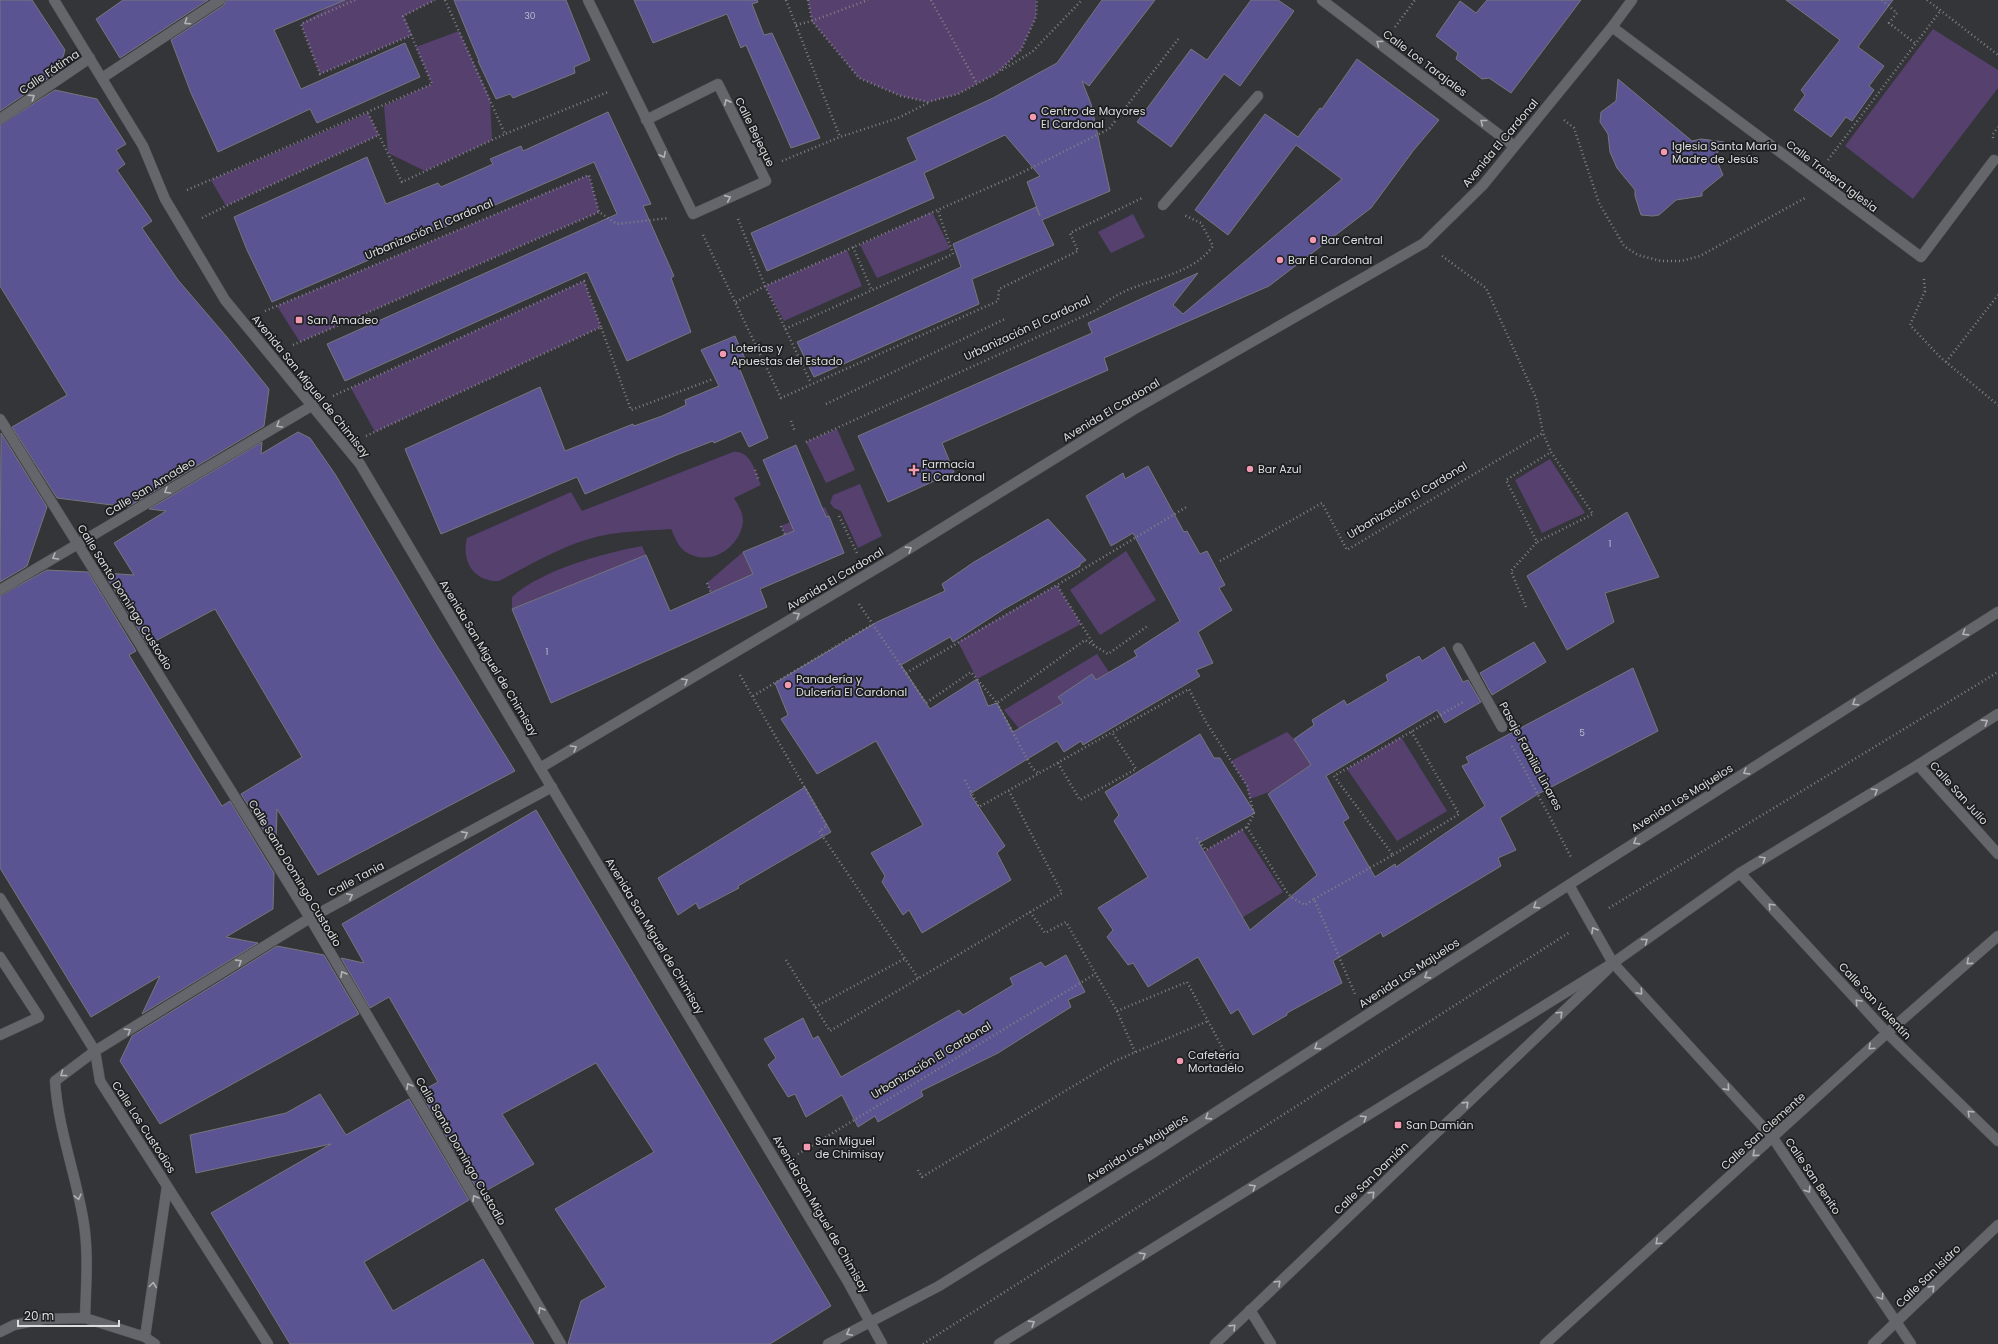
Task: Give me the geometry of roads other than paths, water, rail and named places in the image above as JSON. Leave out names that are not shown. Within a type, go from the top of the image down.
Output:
[{"type":"street","name":"Avenida San Miguel de Chimisay","points":[[54,0],[143,146],[165,199],[225,300],[313,405],[360,464],[848,1282],[882,1344]]},
{"type":"street","points":[[102,78],[220,0]]},
{"type":"street","points":[[588,0],[646,120]]},
{"type":"street","name":"Calle Los Tarajales","points":[[1322,0],[1514,146]]},
{"type":"street","name":"Avenida El Cardonal","points":[[540,768],[846,586],[1133,410],[1424,243],[1484,185],[1514,146],[1612,27],[1632,0]]},
{"type":"street","name":"Calle Trasera Iglesia","points":[[1612,27],[1921,257],[1994,160]]},
{"type":"street","name":"Calle Fátima","points":[[0,118],[90,58]]},
{"type":"street","name":"Calle Bejeque","points":[[718,84],[766,181],[693,214],[646,120],[718,84]]},
{"type":"street","points":[[1163,205],[1258,96]]},
{"type":"street","name":"Calle San Amadeo","points":[[0,590],[313,405]]},
{"type":"street","name":"Calle Santo Domingo Custodio","points":[[0,419],[310,918],[561,1344]]},
{"type":"street","name":"Avenida Los Majuelos","points":[[828,1344],[940,1286],[1151,1154],[1581,877],[1998,612]]},
{"type":"street","name":"Pasaje Familia Linares","points":[[1458,648],[1502,727]]},
{"type":"street","points":[[999,1344],[1613,964],[1740,873],[1918,765],[1998,714]]},
{"type":"street","name":"Calle San Julio","points":[[1918,765],[1998,854]]},
{"type":"street","name":"Calle Tania","points":[[85,1318],[87,1268],[86,1237],[83,1217],[57,1108],[54,1081],[95,1051],[310,918],[552,787]]},
{"type":"street","name":"Calle San Valentín","points":[[1740,873],[1887,1033],[1998,1141]]},
{"type":"street","name":"Calle San Benito","points":[[1569,885],[1613,964],[1773,1138],[1898,1322],[1911,1344]]},
{"type":"street","name":"Calle Los Custodios","points":[[0,898],[95,1051],[100,1081],[268,1344]]},
{"type":"street","name":"Calle San Clemente","points":[[1544,1344],[1773,1138],[1887,1033],[1998,936]]},
{"type":"street","points":[[0,957],[39,1017],[0,1035]]},
{"type":"street","name":"Calle San Damián","points":[[1215,1344],[1613,964]]},
{"type":"street","points":[[145,1337],[167,1186]]},
{"type":"street","name":"Calle San Isidro","points":[[1873,1344],[1898,1322],[1998,1225]]},
{"type":"street","points":[[1250,1310],[1271,1344]]},
{"type":"street","points":[[0,1332],[14,1325],[43,1319],[85,1318],[145,1337],[155,1344]]},
{"type":"place","name":"Centro de Mayores El Cardonal","points":[[1033,117]]},
{"type":"place","name":"Iglesia Santa María Madre de Jesús","points":[[1664,152]]},
{"type":"place","name":"Bar Central","points":[[1313,240]]},
{"type":"place","name":"Bar El Cardonal","points":[[1280,260]]},
{"type":"place","name":"San Amadeo","points":[[299,320]]},
{"type":"place","name":"Loterías y Apuestas del Estado","points":[[723,354]]},
{"type":"place","name":"Bar Azul","points":[[1250,469]]},
{"type":"place","name":"Farmacia El Cardonal","points":[[914,470]]},
{"type":"place","name":"Panadería y Dulcería El Cardonal","points":[[788,685]]},
{"type":"place","name":"Cafetería Mortadelo","points":[[1180,1061]]},
{"type":"place","name":"San Damián","points":[[1398,1125]]},
{"type":"place","name":"San Miguel de Chimisay","points":[[807,1147]]}]
